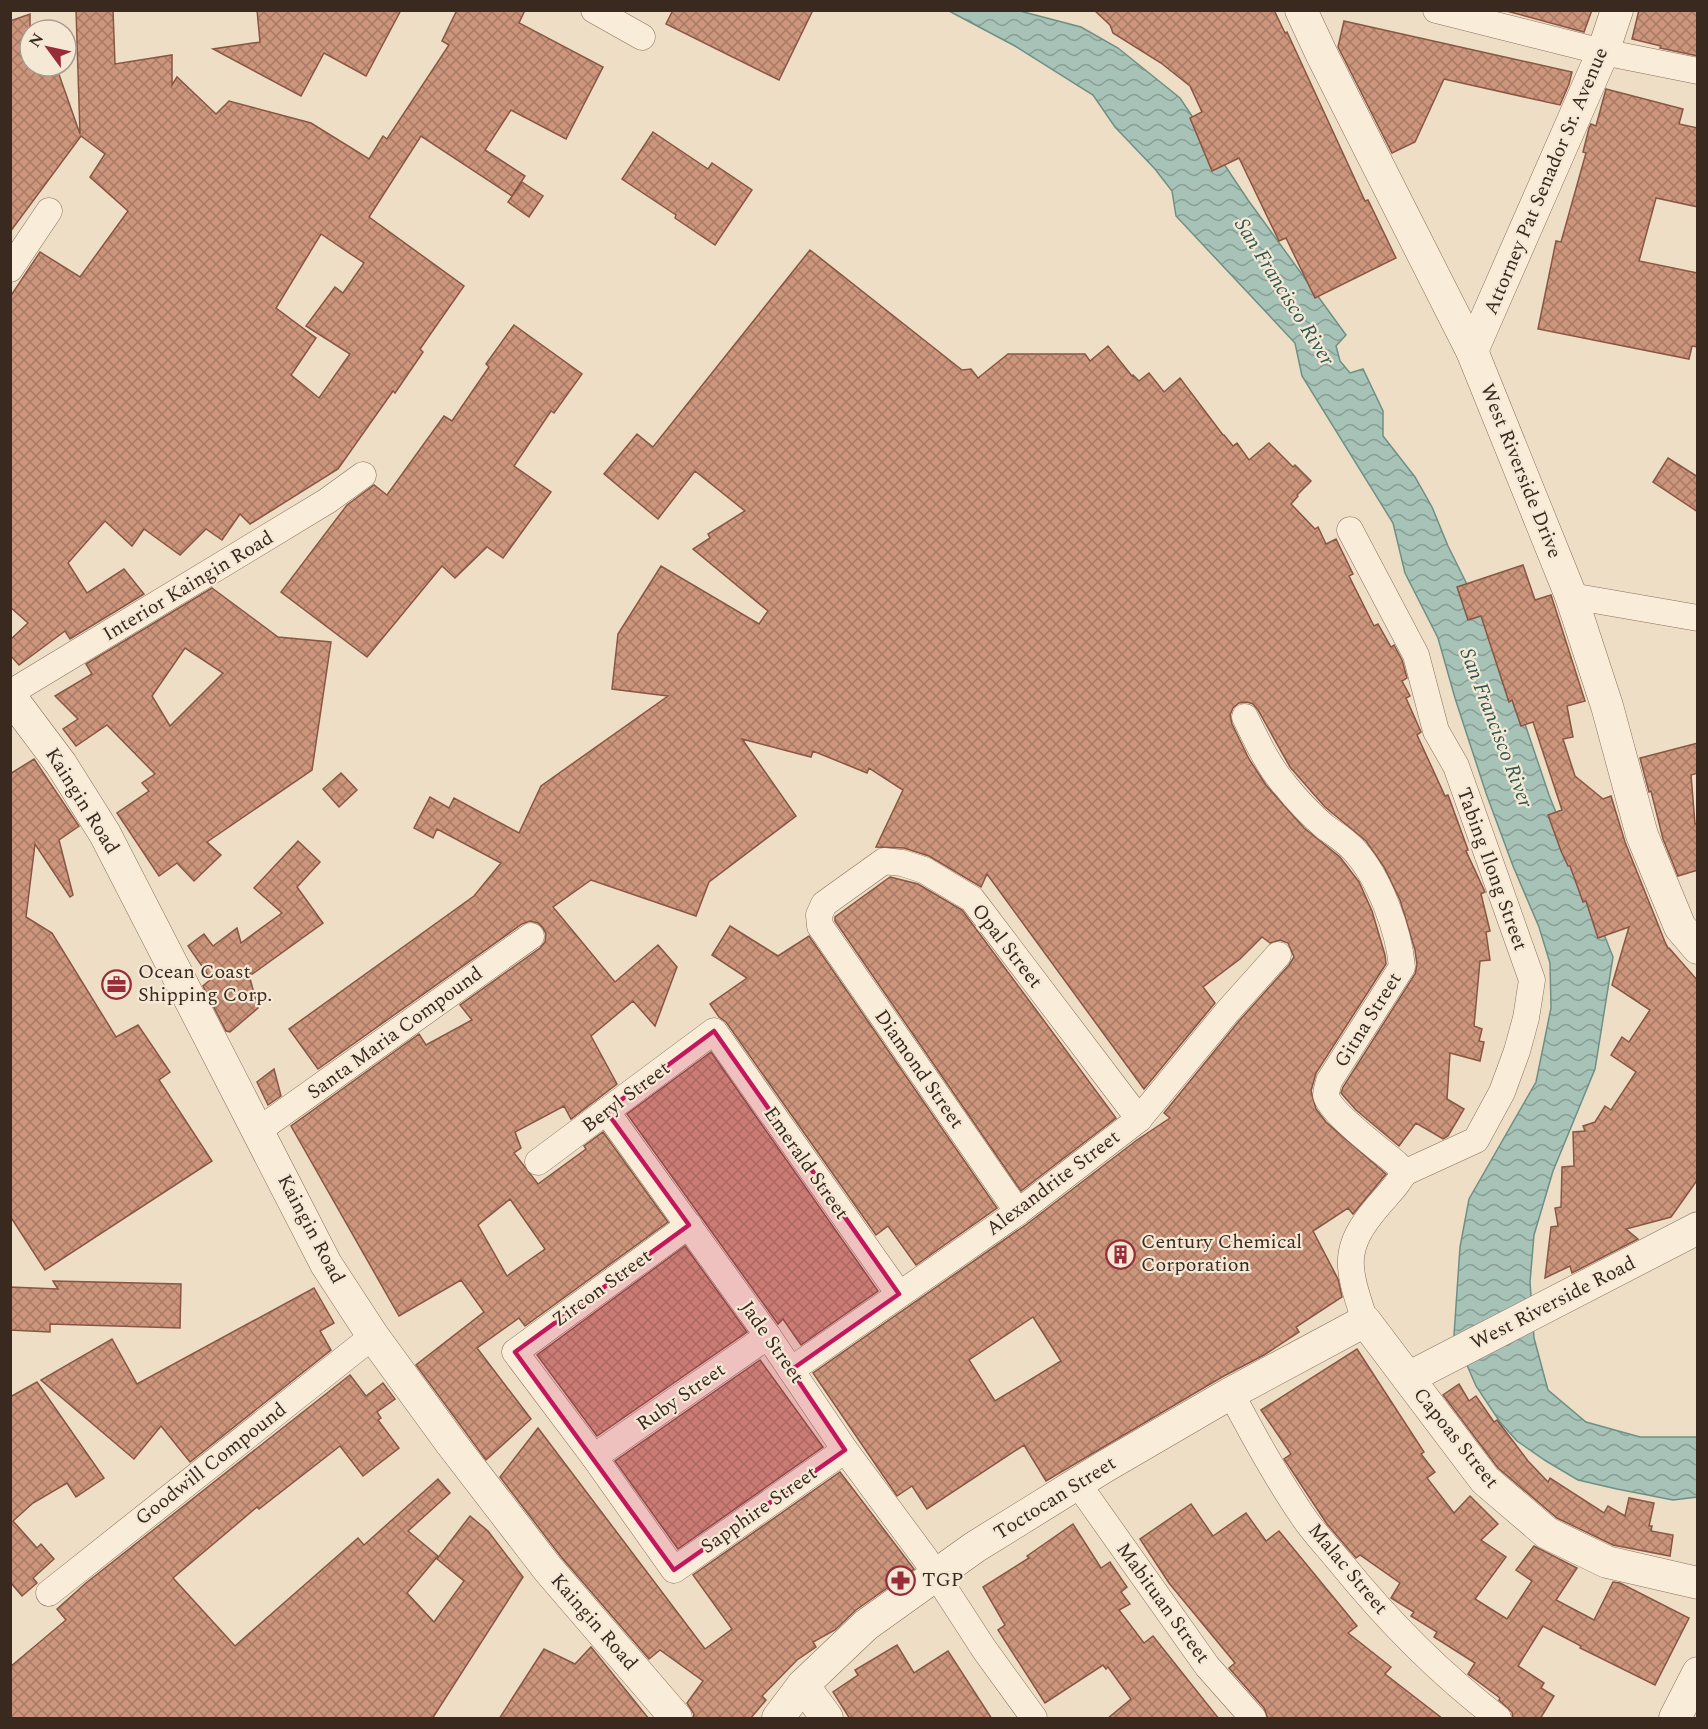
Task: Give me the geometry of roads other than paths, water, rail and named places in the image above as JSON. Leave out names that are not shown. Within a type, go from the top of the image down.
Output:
[{"type":"street","points":[[594,10],[642,37]]},
{"type":"street","name":"West Riverside Drive","points":[[1301,10],[1472,351],[1571,596],[1606,706],[1642,836],[1680,927],[1698,948]]},
{"type":"street","points":[[1436,10],[1604,52],[1698,71]]},
{"type":"street","name":"Attorney Pat Senador Sr. Avenue","points":[[1472,351],[1604,52],[1617,10]]},
{"type":"street","points":[[10,269],[49,211]]},
{"type":"street","name":"Interior Kaingin Road","points":[[10,695],[327,501],[363,475]]},
{"type":"street","name":"Tabing Ilong Street","points":[[1350,530],[1416,656],[1436,731],[1456,766],[1532,980],[1526,1018],[1517,1051],[1502,1092],[1476,1140],[1404,1173]]},
{"type":"street","points":[[1571,596],[1698,618]]},
{"type":"street","name":"Kaingin Road","points":[[10,695],[61,764],[105,834],[326,1263],[373,1336],[451,1443],[548,1569],[676,1719]]},
{"type":"street","name":"Gitna Street","points":[[1245,717],[1264,758],[1284,785],[1324,825],[1360,856],[1373,875],[1391,922],[1402,967],[1329,1082],[1326,1095],[1341,1116],[1397,1164],[1404,1173]]},
{"type":"street","name":"Opal Street","points":[[820,926],[819,915],[824,904],[884,861],[902,863],[924,870],[972,899],[1139,1119]]},
{"type":"street","name":"Diamond Street","points":[[820,926],[1018,1212]]},
{"type":"street","name":"Santa Maria Compound","points":[[259,1130],[531,936]]},
{"type":"street","name":"Alexandrite Street","points":[[791,1370],[1018,1212],[1139,1119],[1228,1011],[1278,955]]},
{"type":"street","name":"Beryl Street","points":[[538,1162],[714,1031]]},
{"type":"street","name":"Emerald Street","points":[[714,1031],[899,1294]]},
{"type":"street","name":"Jade Street","points":[[606,1111],[768,1336],[1034,1719]]},
{"type":"street","points":[[1365,1321],[1352,1281],[1351,1248],[1358,1232],[1404,1173]]},
{"type":"street","name":"Zircon Street","points":[[594,1457],[515,1352],[689,1225]]},
{"type":"street","name":"West Riverside Road","points":[[1408,1378],[1698,1228]]},
{"type":"street","name":"Capoas Street","points":[[1365,1321],[1485,1480],[1547,1533],[1607,1562],[1698,1583]]},
{"type":"street","name":"Toctocan Street","points":[[778,1719],[803,1685],[866,1625],[975,1547],[1231,1393],[1365,1321]]},
{"type":"street","name":"Goodwill Compound","points":[[49,1593],[373,1336]]},
{"type":"street","name":"Ruby Street","points":[[594,1457],[768,1336]]},
{"type":"street","name":"Malac Street","points":[[1231,1393],[1252,1433],[1303,1516],[1360,1587],[1418,1649],[1498,1719]]},
{"type":"street","name":"Sapphire Street","points":[[594,1457],[674,1569],[845,1450]]},
{"type":"street","name":"Mabituan Street","points":[[1078,1484],[1207,1666],[1253,1719]]},
{"type":"street","points":[[1675,1719],[1698,1673]]},
{"type":"street","points":[[803,1685],[827,1719]]},
{"type":"water","name":"San Francisco River","points":[[949,11],[1020,11],[1081,27],[1118,48],[1180,98],[1248,200],[1346,335],[1336,346],[1340,361],[1350,373],[1363,369],[1383,411],[1383,436],[1415,477],[1432,507],[1448,546],[1501,653],[1549,795],[1613,957],[1595,1069],[1553,1171],[1534,1235],[1530,1282],[1534,1338],[1548,1390],[1586,1422],[1640,1437],[1697,1437],[1697,1497],[1673,1500],[1578,1480],[1546,1461],[1517,1441],[1500,1422],[1476,1386],[1454,1335],[1460,1247],[1469,1199],[1536,1082],[1551,1008],[1550,963],[1539,927],[1486,793],[1438,638],[1405,573],[1393,523],[1302,376],[1295,343],[1176,216],[1172,191],[1155,169],[1115,127],[1093,95],[1015,46]]},
{"type":"place","name":"Ocean Coast Shipping Corp.","points":[[117,984]]},
{"type":"place","name":"Century Chemical Corporation","points":[[1120,1254]]},
{"type":"place","name":"TGP","points":[[901,1580]]}]
